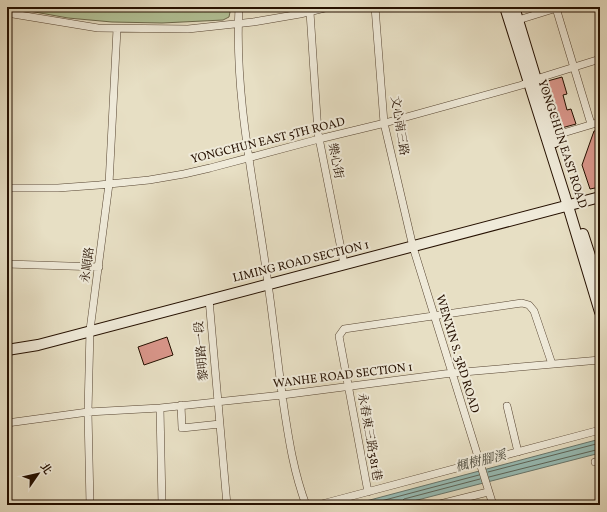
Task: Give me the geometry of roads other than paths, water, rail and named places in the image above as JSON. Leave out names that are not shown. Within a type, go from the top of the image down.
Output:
[{"type":"main road","name":"YONGCHUN EAST ROAD","points":[[505,7],[514,21],[571,205],[600,287]]},
{"type":"main road","name":"YONGCHUN EAST ROAD","points":[[514,7],[514,21]]},
{"type":"main road","name":"YONGCHUN EAST ROAD","points":[[532,81],[552,136],[600,312]]},
{"type":"main road","name":"LIMING ROAD SECTION 1","points":[[7,350],[38,345],[90,330],[600,197]]},
{"type":"street","points":[[239,7],[238,24],[240,83],[249,158],[268,284],[290,452],[306,505]]},
{"type":"street","points":[[7,14],[92,27],[117,29],[188,29],[238,24],[310,12],[328,7]]},
{"type":"street","name":"文心南三路","points":[[375,7],[384,123],[413,247]]},
{"type":"street","points":[[514,21],[558,8],[591,124]]},
{"type":"street","name":"樂心街","points":[[310,12],[319,139],[344,264]]},
{"type":"street","name":"永順路","points":[[90,505],[88,412],[90,330],[109,184],[117,29]]},
{"type":"street","name":"YONGCHUN EAST 5TH ROAD","points":[[7,188],[58,188],[109,184],[184,174],[384,123],[522,85],[600,59]]},
{"type":"street","points":[[552,136],[600,122]]},
{"type":"street","name":"WENXIN S. 3RD ROAD","points":[[413,247],[487,488]]},
{"type":"street","points":[[7,264],[98,267]]},
{"type":"street","name":"黎明路一段","points":[[209,299],[228,505]]},
{"type":"street","name":"永春東三路381巷","points":[[368,492],[339,336],[344,329],[522,303],[529,305],[534,311],[552,364]]},
{"type":"street","name":"WANHE ROAD SECTION 1","points":[[7,423],[88,412],[160,408],[452,374],[600,360]]},
{"type":"street","points":[[181,405],[182,428],[220,424]]},
{"type":"street","points":[[507,406],[518,452]]},
{"type":"street","points":[[160,408],[162,505]]},
{"type":"street","points":[[318,505],[480,465],[518,452],[600,430]]},
{"type":"street","points":[[436,505],[487,488],[492,505]]},
{"type":"water","points":[[600,439],[600,453],[398,505],[351,505]]},
{"type":"water label","name":"楓樹腳溪","points":[[481,462]]}]
